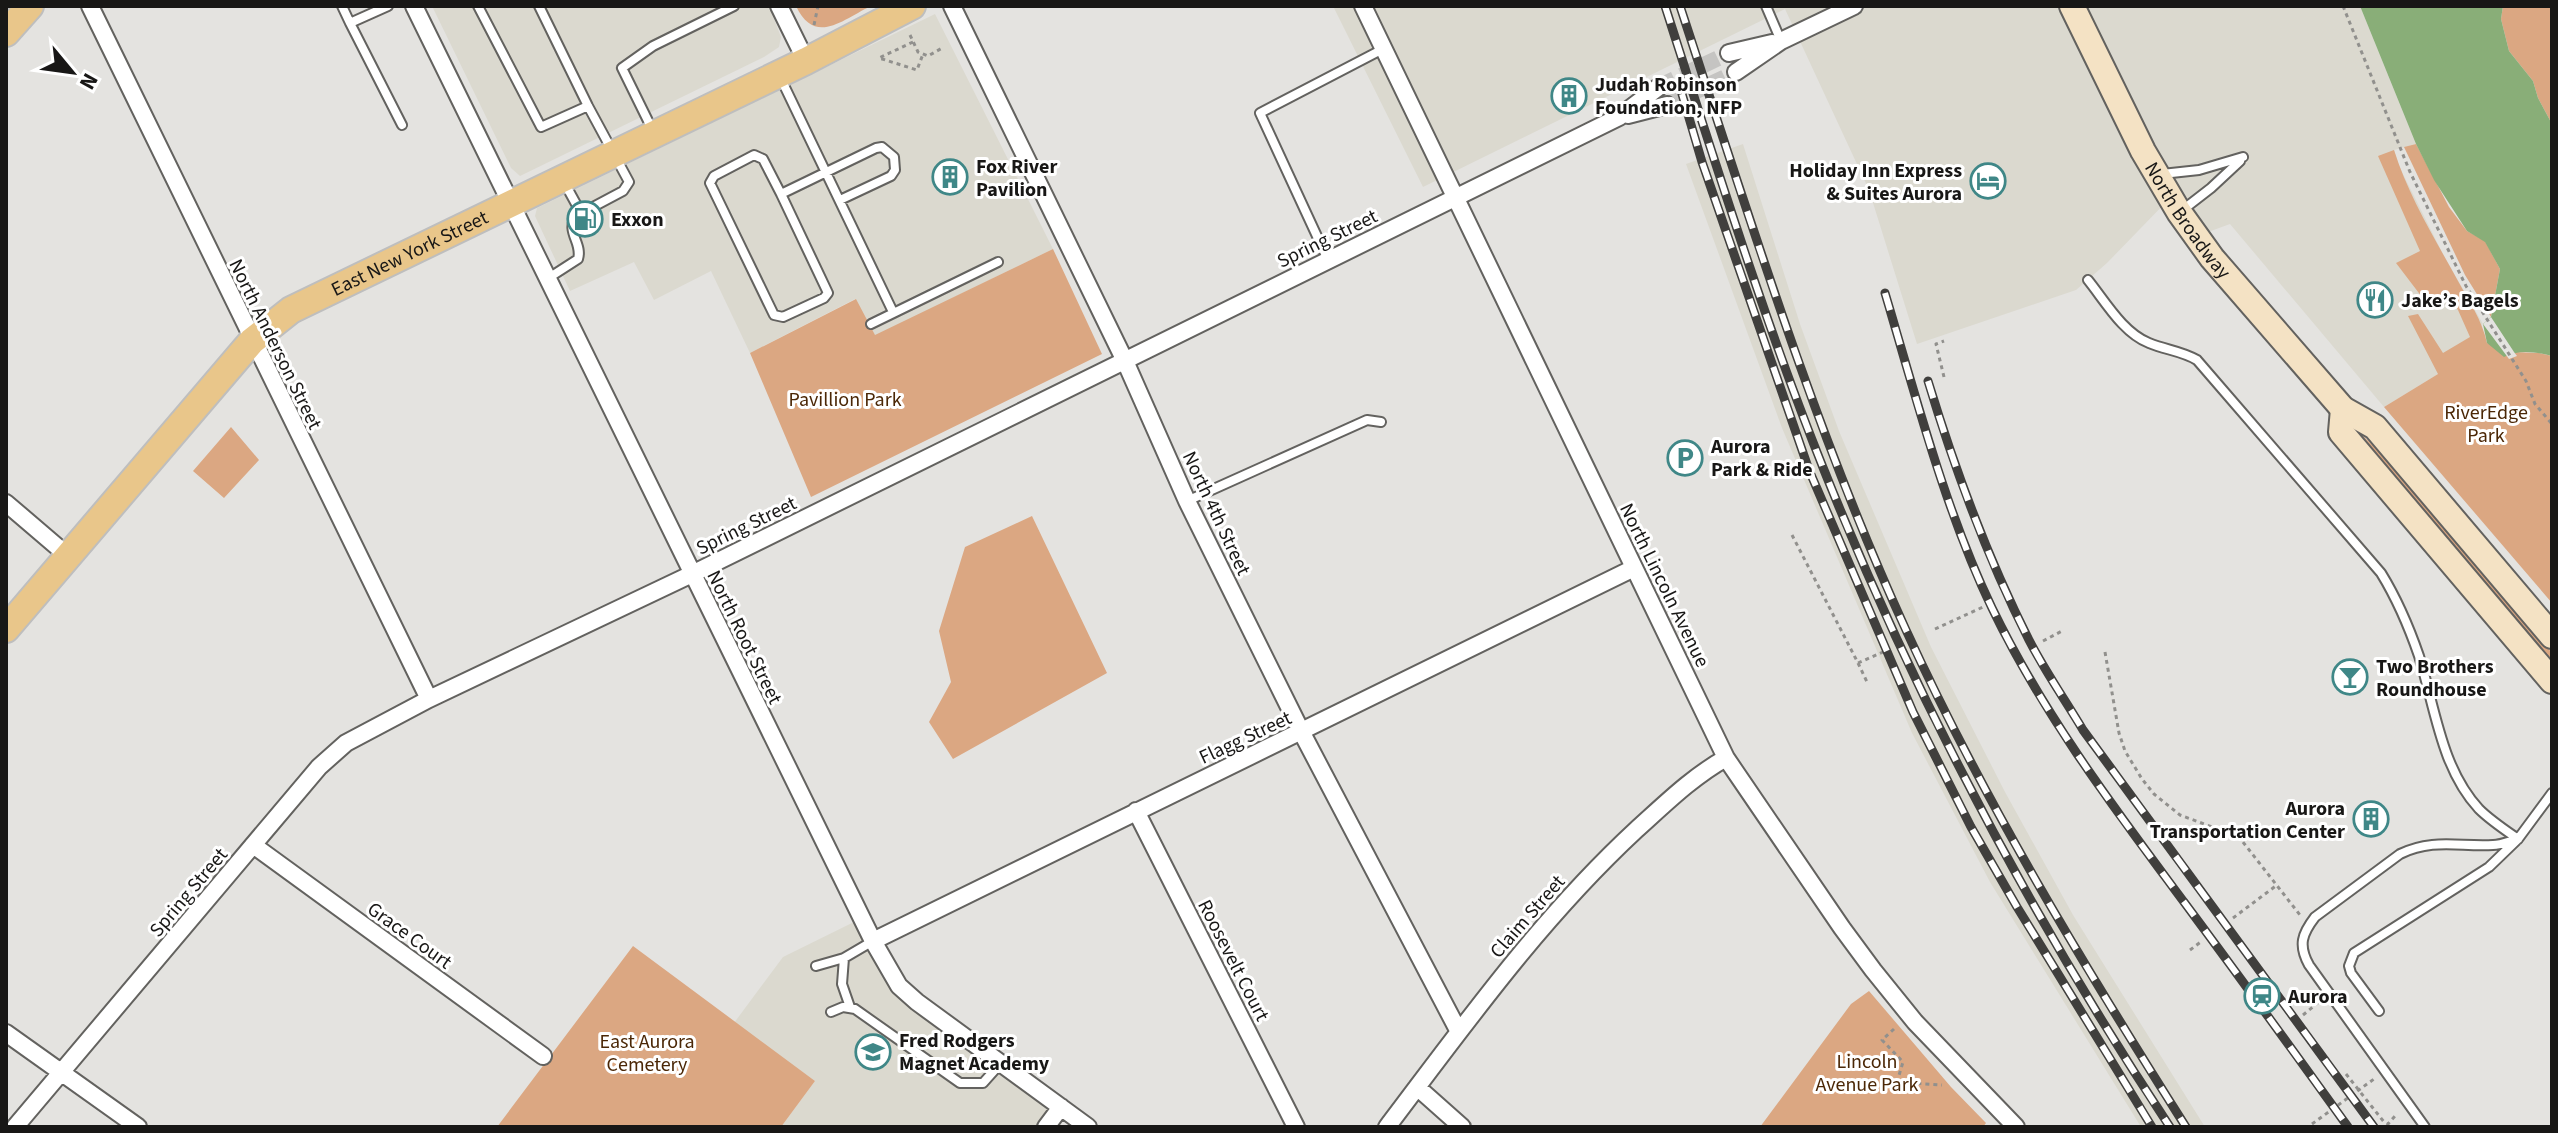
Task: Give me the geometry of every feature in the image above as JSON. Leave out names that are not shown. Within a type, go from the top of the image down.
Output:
[{"type":"main road","points":[[6,33],[30,6]]},
{"type":"main road","name":"East New York Street","points":[[6,629],[252,341],[291,310],[806,61],[912,6]]},
{"type":"main road","name":"North Broadway","points":[[2072,6],[2156,175],[2212,258],[2343,409],[2375,427],[2552,636]]},
{"type":"main road","name":"North Broadway","points":[[2343,409],[2341,432],[2552,681]]},
{"type":"street","name":"North Anderson Street","points":[[90,6],[429,699]]},
{"type":"street","name":"North Root Street","points":[[414,6],[873,941],[899,986],[1088,1127]]},
{"type":"street","points":[[779,6],[806,61]]},
{"type":"street","name":"North 4th Street","points":[[952,6],[1125,361],[1187,501],[1302,733],[1458,1030]]},
{"type":"street","name":"North Lincoln Avenue","points":[[1363,6],[1726,758],[1873,970],[1915,1022],[2016,1127]]},
{"type":"street","points":[[1736,72],[1781,41],[1854,6]]},
{"type":"street","points":[[1729,53],[1781,41]]},
{"type":"street","name":"Spring Street","points":[[15,1127],[253,845],[334,752],[346,743],[429,699],[692,574],[1619,117],[1660,86]]},
{"type":"street","name":"Spring Street","points":[[1619,117],[1667,105]]},
{"type":"street","points":[[6,503],[68,556]]},
{"type":"street","name":"Flagg Street","points":[[873,941],[1634,568]]},
{"type":"street","name":"Claim Street","points":[[1387,1127],[1458,1030],[1555,913],[1671,798],[1706,769],[1726,758]]},
{"type":"street","name":"Roosevelt Court","points":[[1136,811],[1296,1127]]},
{"type":"street","name":"Grace Court","points":[[253,845],[543,1056]]},
{"type":"street","points":[[6,1033],[138,1127]]},
{"type":"street","points":[[1417,1087],[1462,1127]]},
{"type":"street","points":[[1046,1127],[1061,1107]]},
{"type":"lane","points":[[342,6],[402,125]]},
{"type":"lane","points":[[350,23],[388,6]]},
{"type":"lane","points":[[478,6],[541,127],[588,106]]},
{"type":"lane","points":[[539,6],[629,182],[627,187],[581,213],[572,222],[580,250],[578,259],[547,279]]},
{"type":"lane","points":[[1766,6],[1781,41]]},
{"type":"lane","points":[[655,134],[622,68],[653,46],[732,7]]},
{"type":"lane","points":[[1328,260],[1260,113],[1383,49]]},
{"type":"lane","points":[[779,74],[893,312]]},
{"type":"lane","points":[[781,194],[876,148],[882,147],[894,157],[895,170],[891,176],[840,200]]},
{"type":"lane","points":[[754,155],[763,159],[781,194],[828,293],[824,298],[783,317],[774,315],[710,183],[714,176],[754,155]]},
{"type":"lane","points":[[2156,175],[2199,170],[2243,157],[2211,188],[2179,212]]},
{"type":"lane","points":[[562,179],[581,213]]},
{"type":"lane","points":[[871,324],[998,262]]},
{"type":"lane","points":[[2088,280],[2134,334],[2149,343],[2197,360],[2381,573],[2407,625],[2440,733],[2460,782],[2479,809],[2518,839]]},
{"type":"lane","points":[[1187,501],[1367,420],[1381,422]]},
{"type":"lane","points":[[2379,1011],[2351,973],[2349,966],[2354,953],[2472,879],[2502,855],[2518,839],[2552,793]]},
{"type":"lane","points":[[2425,1127],[2309,965],[2301,941],[2315,917],[2415,846],[2496,845],[2518,839]]},
{"type":"lane","points":[[816,966],[844,958],[873,941]]},
{"type":"lane","points":[[844,958],[842,984],[850,1007],[960,1083],[983,1083],[1001,1063]]},
{"type":"lane","points":[[831,1012],[850,1007]]},
{"type":"path","points":[[814,25],[818,6]]},
{"type":"path","points":[[2343,6],[2410,172],[2466,286],[2526,381],[2535,404],[2552,424]]},
{"type":"path","points":[[910,35],[918,52],[928,56],[944,47]]},
{"type":"path","points":[[913,42],[879,58],[917,70],[923,54]]},
{"type":"path","points":[[1944,341],[1936,344],[1944,377]]},
{"type":"path","points":[[1792,535],[1867,682]]},
{"type":"path","points":[[1935,629],[1983,607]]},
{"type":"path","points":[[2043,641],[2062,631]]},
{"type":"path","points":[[1858,663],[1883,652]]},
{"type":"path","points":[[2105,652],[2119,733],[2125,751],[2142,779],[2154,794],[2180,815],[2239,837],[2300,915]]},
{"type":"path","points":[[2135,783],[2142,779]]},
{"type":"path","points":[[2233,918],[2277,885]]},
{"type":"path","points":[[2190,950],[2202,941]]},
{"type":"path","points":[[2303,1015],[2320,1001]]},
{"type":"path","points":[[1894,1029],[1882,1040],[1903,1062],[1897,1082],[1942,1085]]},
{"type":"path","points":[[2346,1074],[2384,1122],[2388,1124],[2395,1116]]},
{"type":"path","points":[[2312,1124],[2368,1083]]},
{"type":"shaded area","points":[[432,6],[769,6],[781,37],[779,47],[764,57],[520,176],[511,168]]},
{"type":"shaded area","points":[[1333,6],[2360,6],[2416,144],[2394,150],[2400,168],[2444,256],[2483,324],[2438,374],[2384,407],[2230,224],[2200,235],[2171,197],[2076,290],[1917,344],[1869,190],[1785,9],[1423,187]]},
{"type":"shaded area","points":[[2360,6],[2503,6],[2501,19],[2509,51],[2533,81],[2552,124],[2552,356],[2522,352],[2504,357],[2487,343],[2483,324],[2491,317],[2500,269],[2485,242],[2467,231],[2434,180],[2416,144]]},
{"type":"shaded area","points":[[935,14],[1053,249],[875,336],[855,299],[750,353],[711,271],[654,300],[634,262],[570,291],[535,216],[537,208]]},
{"type":"shaded area","points":[[1743,144],[1800,324],[1839,431],[1931,647],[2005,792],[2073,915],[2205,1127],[2141,1127],[1990,882],[1912,733],[1782,428],[1686,164]]},
{"type":"shaded area","name":"Fred Rodgers Magnet Academy","points":[[858,920],[898,998],[1049,1110],[1037,1127],[781,1127],[815,1081],[734,1023],[783,957]]},
{"type":"green space","points":[[796,6],[871,6],[840,23],[820,27],[803,18]]},
{"type":"green space","points":[[2503,6],[2552,6],[2552,124],[2533,81],[2509,51],[2501,19]]},
{"type":"green space","points":[[2416,144],[2449,207],[2467,231],[2485,241],[2500,269],[2491,317],[2465,275],[2404,147]]},
{"type":"green space","name":"RiverEdge Park","points":[[2394,150],[2414,200],[2475,311],[2487,343],[2514,352],[2552,356],[2552,603],[2384,407],[2438,374],[2408,316],[2418,314],[2443,353],[2470,337],[2449,298],[2428,305],[2396,263],[2420,251],[2378,156]]},
{"type":"green space","name":"Pavillion Park","points":[[1053,249],[1102,354],[811,497],[750,353],[856,299],[875,335]]},
{"type":"green space","points":[[231,427],[259,460],[224,498],[193,471]]},
{"type":"green space","points":[[2356,432],[2400,472],[2552,653],[2552,665]]},
{"type":"green space","points":[[1032,516],[1107,673],[953,759],[929,722],[951,682],[939,631],[965,547]]},
{"type":"green space","name":"East Aurora Cemetery","points":[[633,946],[815,1081],[781,1127],[497,1127]]},
{"type":"green space","name":"Lincoln Avenue Park","points":[[1869,991],[1986,1123],[1983,1127],[1760,1127],[1851,1004]]},
{"type":"pier","points":[[2491,317],[2517,356],[2509,359],[2483,324]]},
{"type":"tunnel","points":[[1660,86],[1729,53]]},
{"type":"tunnel","points":[[1667,105],[1736,72]]},
{"type":"railway","points":[[1665,6],[1780,355],[1824,470],[1898,641],[1980,807],[2025,889],[2170,1127]]},
{"type":"railway","points":[[1680,6],[1812,400],[1906,630],[2002,821],[2110,1006],[2186,1127]]},
{"type":"railway","points":[[1682,94],[1702,162],[1809,470],[1913,712],[1971,827],[2017,907],[2152,1127]]},
{"type":"railway","points":[[1885,293],[1946,493],[1975,571],[2012,647],[2057,723],[2106,796],[2348,1127]]},
{"type":"railway","points":[[1928,381],[1986,545],[2014,609],[2048,674],[2083,730],[2374,1127]]},
{"type":"place","name":"Judah Robinson Foundation, NFP","points":[[1569,96]]},
{"type":"place","name":"Fox River Pavilion","points":[[950,177]]},
{"type":"place","name":"Holiday Inn Express & Suites Aurora","points":[[1988,181]]},
{"type":"place","name":"Exxon","points":[[585,219]]},
{"type":"place","name":"Jake’s Bagels","points":[[2375,300]]},
{"type":"place","name":"Aurora Park & Ride","points":[[1685,458]]},
{"type":"place","name":"Two Brothers Roundhouse","points":[[2350,677]]},
{"type":"place","name":"Aurora Transportation Center","points":[[2371,819]]},
{"type":"place","name":"Aurora","points":[[2262,996]]},
{"type":"place","name":"Fred Rodgers Magnet Academy","points":[[873,1052]]}]
